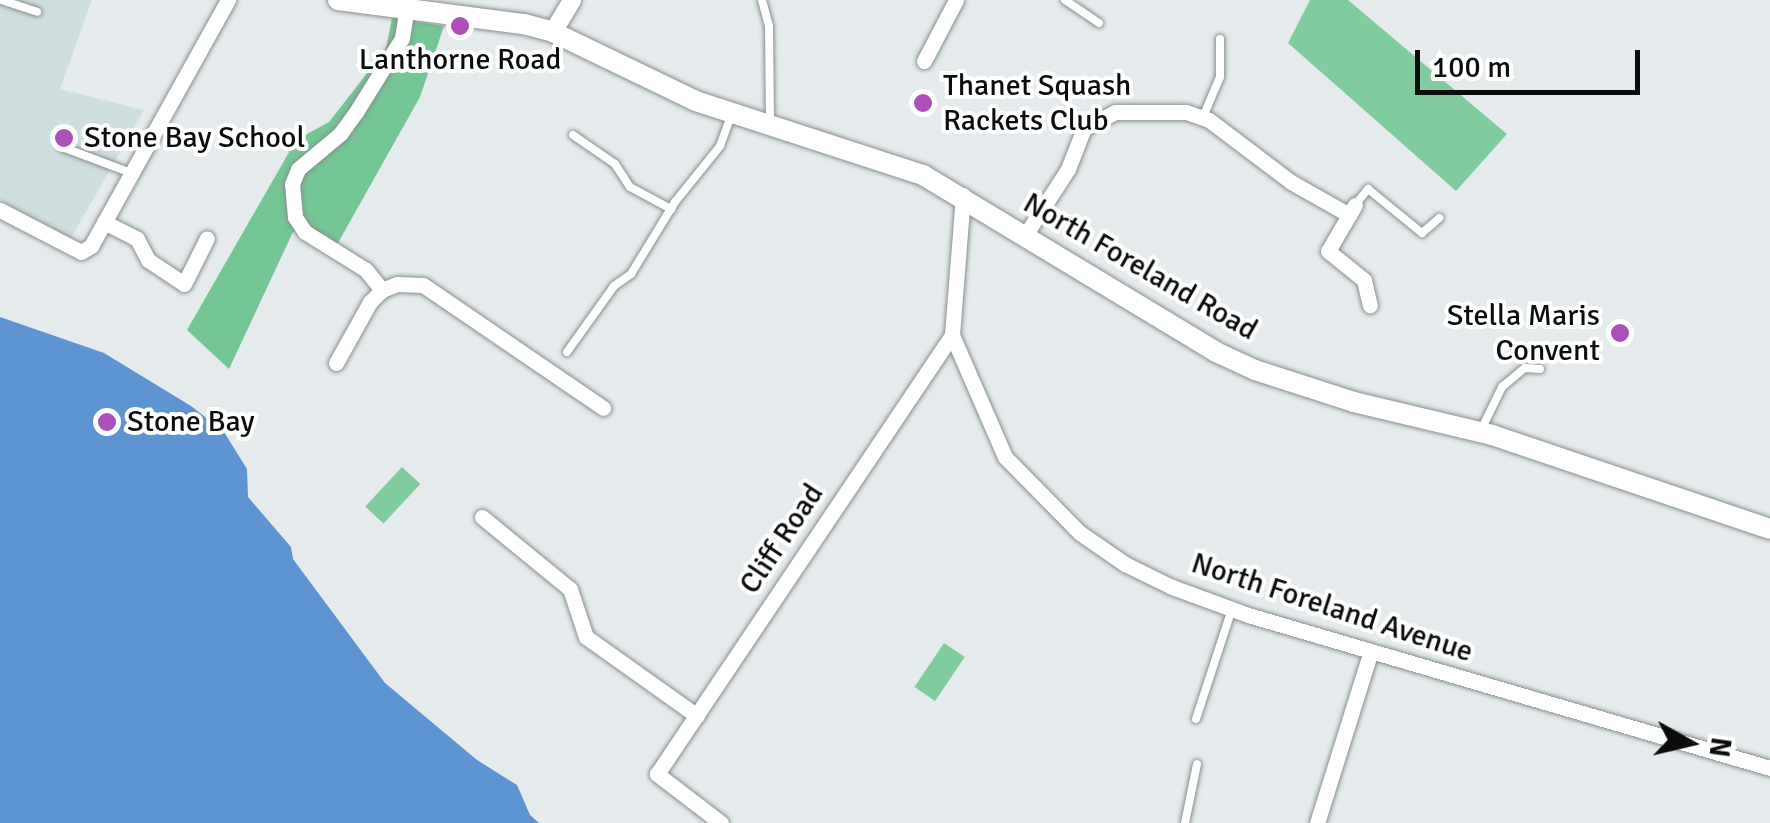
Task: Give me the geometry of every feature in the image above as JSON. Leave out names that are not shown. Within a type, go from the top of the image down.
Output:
[{"type":"main road","name":"North Foreland Road","points":[[338,0],[379,2],[554,32],[658,85],[732,113],[892,162],[962,195],[1024,237],[1216,352],[1255,370],[1337,398],[1480,432],[1770,529]]},
{"type":"street","points":[[0,210],[81,252],[91,246],[228,0]]},
{"type":"street","points":[[554,32],[572,0]]},
{"type":"street","points":[[924,61],[926,42],[956,0]]},
{"type":"street","points":[[382,290],[366,270],[304,232],[295,217],[292,184],[298,170],[340,134],[356,112],[402,38],[407,8]]},
{"type":"street","points":[[1024,237],[1068,168],[1084,128],[1115,112],[1186,112],[1203,117],[1238,138],[1291,182],[1352,210],[1328,251],[1364,280],[1370,305]]},
{"type":"street","name":"North Foreland Avenue","points":[[962,195],[952,334],[1006,457],[1080,534],[1125,564],[1232,609],[1770,768]]},
{"type":"street","points":[[104,222],[137,239],[148,260],[184,284],[207,238]]},
{"type":"street","points":[[336,363],[370,302],[382,290],[397,284],[422,285],[603,408]]},
{"type":"street","name":"Cliff Road","points":[[721,823],[657,774],[952,334]]},
{"type":"street","points":[[482,517],[570,589],[586,637],[697,716]]},
{"type":"street","points":[[1317,823],[1372,651]]},
{"type":"lane","points":[[762,0],[769,26],[770,125]]},
{"type":"lane","points":[[1064,0],[1099,23]]},
{"type":"lane","points":[[6,1],[37,12]]},
{"type":"lane","points":[[1203,117],[1220,77],[1220,39]]},
{"type":"lane","points":[[567,352],[614,286],[630,274],[671,209],[720,146],[732,113]]},
{"type":"lane","points":[[573,135],[615,164],[630,186],[671,209]]},
{"type":"lane","points":[[62,147],[131,173]]},
{"type":"lane","points":[[1352,210],[1368,189],[1422,233],[1439,218]]},
{"type":"lane","points":[[1480,432],[1502,386],[1524,368],[1540,370]]},
{"type":"lane","points":[[1196,719],[1232,609]]},
{"type":"lane","points":[[1185,823],[1197,764]]},
{"type":"shaded area","name":"Stone Bay School","points":[[0,0],[92,0],[60,89],[144,110],[71,238],[0,200]]},
{"type":"green space","points":[[1310,0],[1348,0],[1507,134],[1456,191],[1288,43]]},
{"type":"green space","points":[[392,18],[444,26],[420,97],[334,250],[304,226],[293,232],[229,369],[187,330],[296,140],[329,122],[386,49]]},
{"type":"green space","points":[[402,467],[420,484],[383,524],[365,506]]},
{"type":"green space","points":[[944,643],[965,657],[935,701],[914,687]]},
{"type":"water","points":[[0,317],[104,353],[191,406],[224,432],[247,469],[248,497],[291,547],[293,559],[385,683],[477,760],[517,785],[530,815],[539,823],[0,823]]},
{"type":"place","name":"Lanthorne Road","points":[[460,26]]},
{"type":"place","name":"Thanet Squash Rackets Club","points":[[923,103]]},
{"type":"place","name":"Stone Bay School","points":[[64,138]]},
{"type":"place","name":"Stella Maris Convent","points":[[1620,333]]},
{"type":"place","name":"Stone Bay","points":[[107,422]]}]
